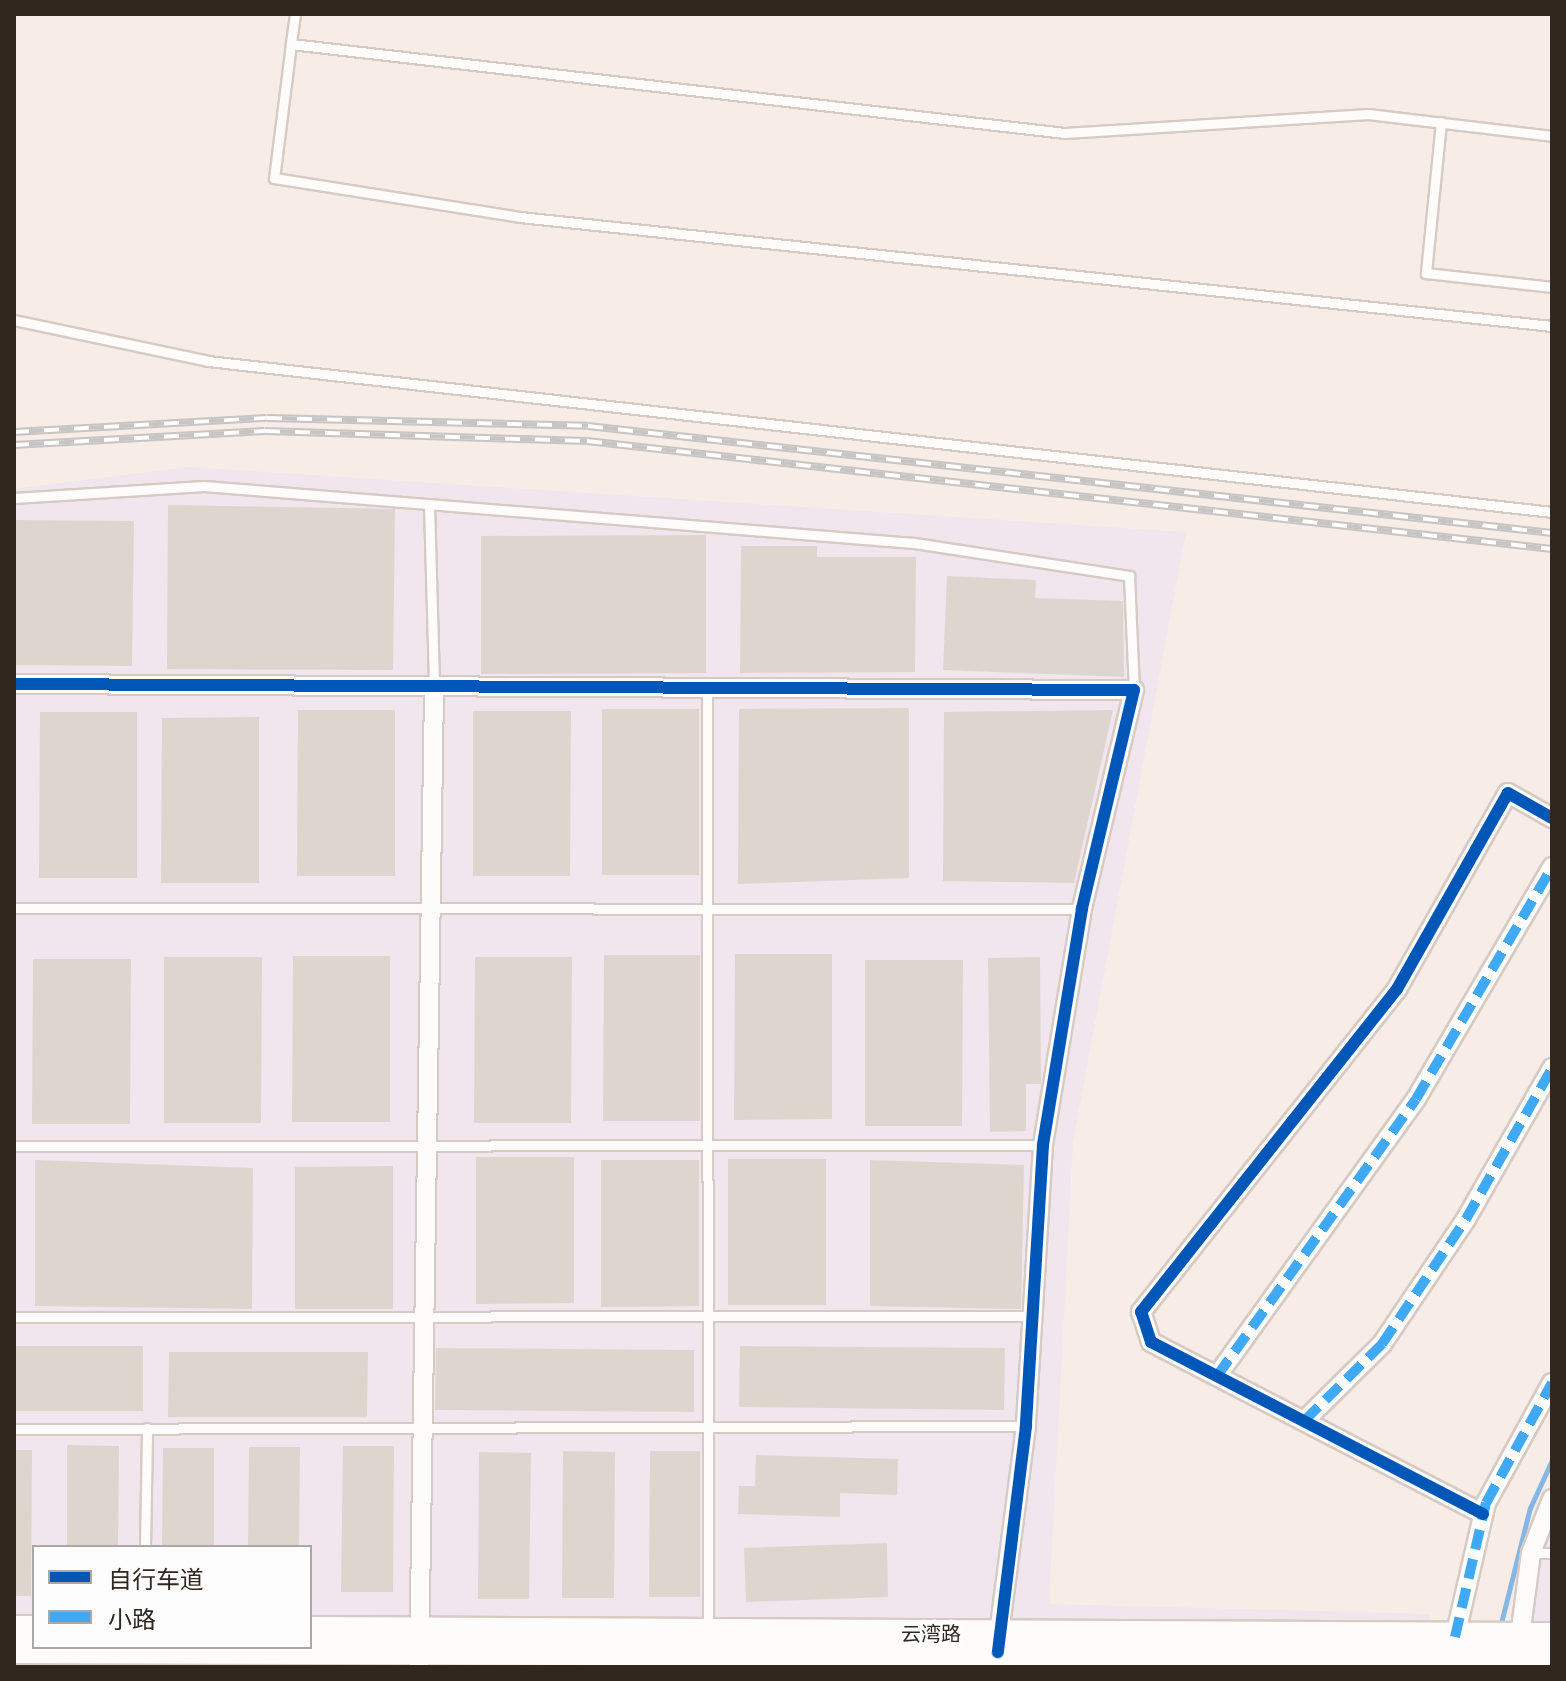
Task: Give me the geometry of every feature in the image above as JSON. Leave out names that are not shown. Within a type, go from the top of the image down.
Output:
[{"type":"main road","name":"云湾路","points":[[312,1630],[419,1649]]},
{"type":"main road","name":"云湾路","points":[[1517,1650],[1552,1636]]},
{"type":"main road","name":"云湾路","points":[[998,1651],[1469,1643],[1552,1655]]},
{"type":"main road","name":"云湾路","points":[[14,1650],[143,1655],[419,1649],[998,1651],[1392,1661],[1469,1643]]},
{"type":"street","points":[[14,684],[1134,690],[1082,909],[1043,1145],[1026,1426],[998,1651]]},
{"type":"street","points":[[419,1649],[434,909],[434,687]]},
{"type":"street","points":[[1483,1514],[1151,1342],[1141,1312],[1397,989],[1508,793],[1552,818]]},
{"type":"street","points":[[1217,1376],[1416,1099],[1552,867]]},
{"type":"street","points":[[1304,1421],[1382,1344],[1466,1219],[1552,1068]]},
{"type":"street","points":[[1469,1643],[1483,1514],[1552,1383]]},
{"type":"street","points":[[1517,1650],[1531,1553],[1552,1499]]},
{"type":"lane","points":[[295,14],[274,178],[520,217],[1552,326]]},
{"type":"lane","points":[[291,44],[1065,133],[1368,114],[1552,136]]},
{"type":"lane","points":[[1441,122],[1426,273],[1552,287]]},
{"type":"lane","points":[[14,320],[208,361],[1552,512]]},
{"type":"lane","points":[[14,498],[204,486],[914,543],[1129,576],[1134,690]]},
{"type":"lane","points":[[429,504],[434,687]]},
{"type":"lane","points":[[707,688],[710,1143],[708,1649]]},
{"type":"lane","points":[[14,908],[1082,909]]},
{"type":"lane","points":[[14,1146],[429,1143],[1043,1145]]},
{"type":"lane","points":[[14,1317],[1034,1316]]},
{"type":"lane","points":[[14,1429],[1026,1426]]},
{"type":"lane","points":[[145,1545],[147,1428]]},
{"type":"lane","points":[[1531,1553],[1552,1553]]},
{"type":"shaded area","points":[[189,467],[1186,532],[1073,1142],[1049,1604],[1430,1614],[1426,1667],[14,1667],[14,489]]},
{"type":"shaded area","points":[[1552,1499],[1552,1655],[1520,1636]]},
{"type":"building","points":[[168,505],[395,509],[393,670],[167,669]]},
{"type":"building","points":[[14,520],[134,521],[132,666],[14,665]]},
{"type":"building","points":[[706,535],[706,673],[481,674],[481,536]]},
{"type":"building","points":[[741,546],[817,546],[817,557],[916,557],[915,672],[740,673]]},
{"type":"building","points":[[947,576],[1036,580],[1035,598],[1123,601],[1124,677],[943,670]]},
{"type":"building","points":[[909,708],[909,878],[738,884],[739,709]]},
{"type":"building","points":[[602,709],[699,709],[699,875],[602,875]]},
{"type":"building","points":[[298,710],[395,710],[395,876],[297,876]]},
{"type":"building","points":[[1113,710],[1074,883],[943,881],[944,712]]},
{"type":"building","points":[[473,711],[571,711],[570,876],[473,876]]},
{"type":"building","points":[[40,712],[137,712],[137,878],[39,878]]},
{"type":"building","points":[[259,717],[259,883],[161,883],[162,718]]},
{"type":"building","points":[[735,954],[832,954],[832,1119],[734,1120]]},
{"type":"building","points":[[604,955],[700,955],[700,1121],[603,1121]]},
{"type":"building","points":[[293,956],[390,956],[390,1122],[292,1122]]},
{"type":"building","points":[[164,957],[262,957],[261,1123],[164,1123]]},
{"type":"building","points":[[475,957],[572,957],[571,1123],[474,1123]]},
{"type":"building","points":[[1040,957],[1041,1084],[1026,1084],[1026,1131],[990,1132],[988,958]]},
{"type":"building","points":[[33,959],[131,959],[130,1124],[32,1124]]},
{"type":"building","points":[[865,960],[963,960],[962,1126],[865,1126]]},
{"type":"building","points":[[476,1157],[574,1157],[574,1303],[476,1304]]},
{"type":"building","points":[[728,1159],[826,1159],[826,1305],[728,1305]]},
{"type":"building","points":[[35,1160],[253,1168],[252,1309],[35,1306]]},
{"type":"building","points":[[601,1160],[699,1160],[699,1306],[601,1307]]},
{"type":"building","points":[[870,1160],[1024,1165],[1021,1309],[870,1306]]},
{"type":"building","points":[[393,1166],[393,1309],[295,1309],[295,1167]]},
{"type":"building","points":[[14,1346],[143,1346],[143,1411],[14,1411]]},
{"type":"building","points":[[740,1346],[1005,1348],[1004,1410],[739,1407]]},
{"type":"building","points":[[436,1348],[694,1350],[694,1412],[435,1410]]},
{"type":"building","points":[[169,1352],[368,1352],[367,1417],[168,1417]]},
{"type":"building","points":[[67,1445],[119,1446],[118,1545],[67,1545]]},
{"type":"building","points":[[343,1446],[394,1446],[393,1592],[341,1592]]},
{"type":"building","points":[[249,1447],[300,1447],[299,1545],[248,1545]]},
{"type":"building","points":[[163,1448],[214,1448],[214,1545],[162,1545]]},
{"type":"building","points":[[14,1450],[32,1450],[31,1596],[14,1596]]},
{"type":"building","points":[[563,1451],[615,1452],[614,1598],[562,1598]]},
{"type":"building","points":[[650,1451],[700,1451],[700,1597],[649,1597]]},
{"type":"building","points":[[479,1452],[531,1453],[529,1599],[478,1599]]},
{"type":"building","points":[[756,1455],[898,1459],[897,1495],[840,1493],[840,1517],[738,1514],[739,1486],[755,1486]]},
{"type":"building","points":[[887,1543],[888,1597],[746,1602],[744,1548]]},
{"type":"waterway","points":[[1500,1627],[1530,1508],[1552,1460]]},
{"type":"railway","points":[[14,432],[267,418],[588,426],[1552,533]]},
{"type":"railway","points":[[14,445],[265,431],[587,441],[1552,549]]},
{"type":"marked path","points":[[1217,1376],[1416,1099],[1552,867]]},
{"type":"marked path","points":[[1304,1421],[1382,1344],[1466,1219],[1552,1068]]},
{"type":"marked path","points":[[1455,1637],[1486,1503],[1552,1383]]},
{"type":"cycle path","points":[[14,684],[1134,690],[1082,909],[1043,1145],[1026,1426],[998,1652]]},
{"type":"cycle path","points":[[1483,1514],[1151,1342],[1141,1312],[1397,989],[1508,793],[1552,818]]}]
